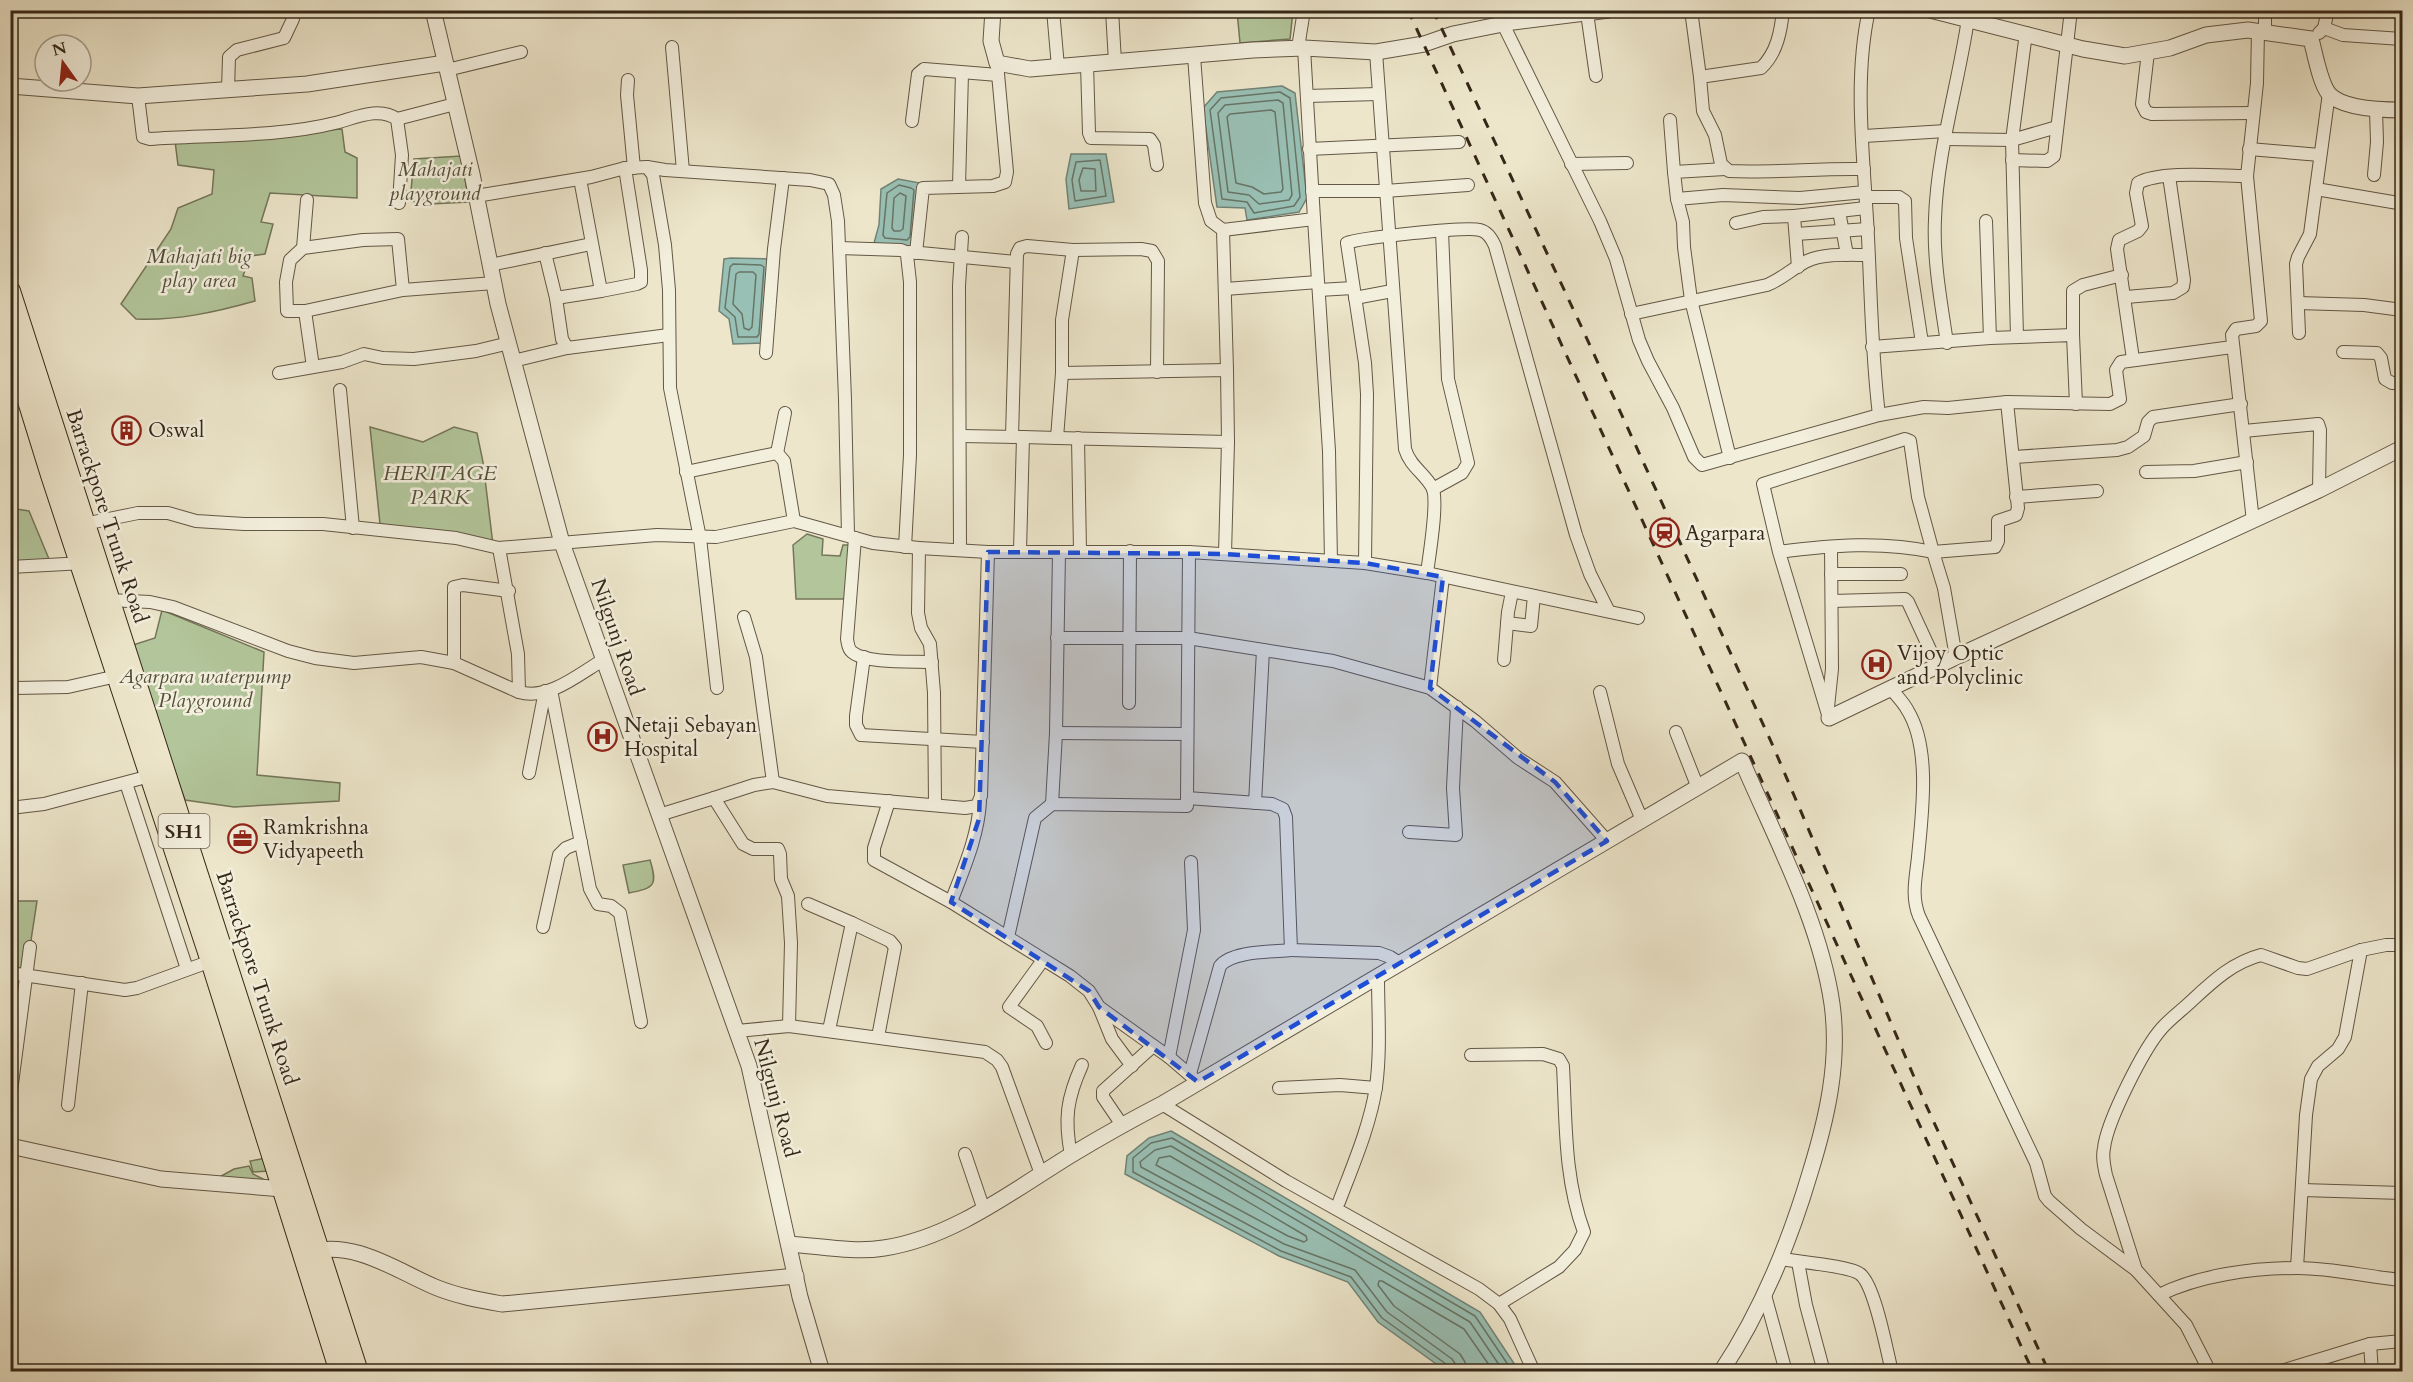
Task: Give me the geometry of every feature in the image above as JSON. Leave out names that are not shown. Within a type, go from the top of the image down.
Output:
[{"type":"main road","name":"Barrackpore Trunk Road","points":[[10,291],[84,524],[88,562],[109,600],[181,845],[311,1251],[340,1371]]},
{"type":"main road","name":"Barrackpore Trunk Road","points":[[10,343],[88,562],[117,676],[150,776],[181,845],[211,961],[283,1189],[311,1251],[358,1371]]},
{"type":"street","points":[[228,90],[229,57],[237,50],[284,38],[293,19],[292,10]]},
{"type":"street","name":"Nilgunj Road","points":[[434,10],[494,283],[562,543],[749,1066],[796,1276],[822,1371]]},
{"type":"street","points":[[905,547],[910,455],[911,253],[923,188],[993,186],[1005,182],[1007,172],[998,69],[991,41],[993,10]]},
{"type":"street","points":[[1053,10],[1058,67]]},
{"type":"street","points":[[1112,10],[1115,62]]},
{"type":"street","points":[[1304,10],[1301,48],[1307,96],[1329,451],[1331,561]]},
{"type":"street","points":[[1691,10],[1703,111],[1715,135],[1721,164],[1725,169]]},
{"type":"street","points":[[1700,77],[1761,68],[1767,63],[1777,43],[1783,10]]},
{"type":"street","points":[[1869,10],[1863,38],[1863,136],[1872,347],[1879,415]]},
{"type":"street","points":[[1930,10],[1976,17],[2068,45],[2125,56],[2170,48],[2206,35],[2261,30],[2311,39]]},
{"type":"street","points":[[2012,160],[2052,159],[2071,10]]},
{"type":"street","points":[[2253,521],[2241,404],[2232,347],[2233,331],[2240,327],[2256,326],[2261,321],[2247,176],[2261,30],[2265,10]]},
{"type":"street","points":[[2311,39],[2324,28],[2328,10]]},
{"type":"street","points":[[912,121],[918,74],[924,69],[962,73],[1301,48],[1376,51],[1424,44],[1453,34],[1503,24],[1599,11],[1596,76]]},
{"type":"street","points":[[1947,343],[1936,261],[1935,228],[1946,135],[1976,17]]},
{"type":"street","points":[[1503,24],[1609,241],[1648,361],[1673,408],[1697,463],[1707,466],[1879,415],[1924,407],[1948,408],[2007,402],[2076,404],[2116,402],[2120,399],[2121,393],[2117,365],[2133,359],[2232,347]]},
{"type":"street","points":[[2324,28],[2343,35],[2403,39]]},
{"type":"street","points":[[2017,337],[2012,140],[2026,33]]},
{"type":"street","points":[[2299,333],[2296,264],[2310,234],[2329,93],[2311,39]]},
{"type":"street","points":[[672,46],[683,171]]},
{"type":"street","points":[[1376,51],[1405,449],[1410,463],[1433,489],[1434,507],[1427,573]]},
{"type":"street","points":[[10,86],[138,96],[307,84],[446,66],[521,52]]},
{"type":"street","points":[[2148,52],[2142,104],[2146,112],[2152,114],[2253,113]]},
{"type":"street","points":[[1194,56],[1205,203],[1211,221],[1223,230],[1314,219]]},
{"type":"street","points":[[1087,64],[1091,138],[1150,139],[1154,146],[1157,165]]},
{"type":"street","points":[[959,186],[962,73]]},
{"type":"street","points":[[556,298],[641,282],[629,168],[628,80]]},
{"type":"street","points":[[2329,93],[2340,100],[2376,110],[2403,110]]},
{"type":"street","points":[[1307,96],[1378,94]]},
{"type":"street","points":[[138,96],[143,137],[150,139],[318,127],[377,112],[388,113],[397,119],[455,104]]},
{"type":"street","points":[[2374,175],[2377,142],[2376,110]]},
{"type":"street","points":[[397,119],[402,155],[399,203]]},
{"type":"street","points":[[1670,120],[1677,199],[1683,222],[1691,300],[1730,458]]},
{"type":"street","points":[[1863,136],[1946,135],[2012,140],[2057,127]]},
{"type":"street","points":[[1309,149],[1459,142]]},
{"type":"street","points":[[2249,149],[2320,155]]},
{"type":"street","points":[[1571,164],[1627,163]]},
{"type":"street","points":[[647,167],[653,175],[665,245],[669,290],[670,388],[700,538],[717,688]]},
{"type":"street","points":[[476,196],[580,179],[629,168],[647,167],[810,180],[829,184],[834,195],[839,248],[846,410],[851,537],[848,647],[853,653],[864,657],[932,662]]},
{"type":"street","points":[[1674,172],[1725,169],[1745,172],[1831,168],[1864,169]]},
{"type":"street","points":[[2133,359],[2126,297],[2117,249],[2119,240],[2138,231],[2142,226],[2136,187],[2143,180],[2169,176],[2247,176]]},
{"type":"street","points":[[2126,297],[2173,293],[2183,287],[2184,280],[2169,176]]},
{"type":"street","points":[[766,353],[774,249],[783,178]]},
{"type":"street","points":[[580,179],[601,291]]},
{"type":"street","points":[[1312,191],[1385,191],[1468,185]]},
{"type":"street","points":[[2316,189],[2398,203]]},
{"type":"street","points":[[1677,199],[1723,195],[1866,199],[1899,197],[1905,201],[1906,238],[1922,344]]},
{"type":"street","points":[[1736,223],[1763,217],[1839,211],[1866,199]]},
{"type":"street","points":[[303,248],[307,200]]},
{"type":"street","points":[[1839,211],[1848,255]]},
{"type":"street","points":[[1794,216],[1798,267]]},
{"type":"street","points":[[1986,221],[1990,338]]},
{"type":"street","points":[[1365,563],[1367,394],[1365,363],[1347,243],[1461,229],[1483,230],[1491,237],[1495,246],[1576,535],[1590,574],[1608,610]]},
{"type":"street","points":[[1796,234],[1868,229]]},
{"type":"street","points":[[1223,230],[1228,442],[1225,554]]},
{"type":"street","points":[[1433,489],[1462,473],[1468,463],[1448,380],[1442,231]]},
{"type":"street","points":[[960,550],[962,237]]},
{"type":"street","points":[[403,290],[398,239],[363,240],[303,248],[290,260],[286,282],[287,311],[305,311],[403,290],[494,283]]},
{"type":"street","points":[[490,265],[591,244]]},
{"type":"street","points":[[1020,551],[1016,262],[1020,248],[1027,246],[1073,250],[1142,249],[1152,251],[1158,261],[1157,372]]},
{"type":"street","points":[[839,248],[1016,262]]},
{"type":"street","points":[[1057,438],[1062,373],[1062,320],[1073,250]]},
{"type":"street","points":[[545,254],[556,298],[562,339],[567,348]]},
{"type":"street","points":[[1631,314],[1767,285],[1779,281],[1798,267],[1816,258],[1869,255]]},
{"type":"street","points":[[2076,404],[2073,291],[2082,285],[2122,275]]},
{"type":"street","points":[[1225,289],[1318,286],[1354,293],[1392,291]]},
{"type":"street","points":[[2298,303],[2364,305],[2403,310]]},
{"type":"street","points":[[305,311],[313,367]]},
{"type":"street","points":[[513,361],[567,348],[669,335]]},
{"type":"street","points":[[1872,347],[1990,338],[2073,335]]},
{"type":"street","points":[[279,373],[342,362],[364,354],[383,358],[414,358],[476,351],[509,343]]},
{"type":"street","points":[[2343,352],[2377,353],[2381,358],[2385,379],[2392,382],[2403,382]]},
{"type":"street","points":[[1062,373],[1227,370]]},
{"type":"street","points":[[340,390],[353,528]]},
{"type":"street","points":[[1779,552],[1890,545],[1933,552],[1995,547],[1998,542],[1998,521],[2016,515],[2018,508],[2007,402]]},
{"type":"street","points":[[2014,457],[2123,449],[2144,436],[2152,417],[2241,404]]},
{"type":"street","points":[[777,453],[785,413]]},
{"type":"street","points":[[2244,431],[2318,424],[2320,430],[2319,490]]},
{"type":"street","points":[[961,436],[1228,442]]},
{"type":"street","points":[[1078,438],[1080,551]]},
{"type":"street","points":[[1828,713],[1813,670],[1779,552],[1763,484],[1905,439],[1911,443],[1918,498],[1944,588],[1956,657]]},
{"type":"street","points":[[1828,713],[1891,689],[2319,490],[2403,448]]},
{"type":"street","points":[[687,472],[777,453]]},
{"type":"street","points":[[777,453],[784,461],[794,521]]},
{"type":"street","points":[[2146,472],[2194,471],[2247,462]]},
{"type":"street","points":[[2016,497],[2097,491]]},
{"type":"street","points":[[84,524],[138,513],[168,513],[196,521],[244,524],[324,524],[456,538],[499,548],[657,535],[716,537],[794,521],[851,537],[905,547],[988,552],[1189,552],[1365,563],[1427,573],[1638,618]]},
{"type":"street","points":[[1828,713],[1832,669],[1831,547]]},
{"type":"street","points":[[499,548],[518,654],[519,692]]},
{"type":"street","points":[[919,548],[918,614],[921,628],[930,644],[932,662],[936,741],[935,804]]},
{"type":"street","points":[[1129,703],[1130,551]]},
{"type":"street","points":[[951,902],[979,819],[988,552]]},
{"type":"street","points":[[1052,804],[1056,733],[1059,552]]},
{"type":"street","points":[[1008,937],[1035,818],[1041,811],[1052,804],[1187,806],[1189,552]]},
{"type":"street","points":[[10,567],[88,562]]},
{"type":"street","points":[[1832,574],[1901,574]]},
{"type":"street","points":[[1430,688],[1443,577]]},
{"type":"street","points":[[454,663],[454,587],[463,585],[508,591]]},
{"type":"street","points":[[1504,660],[1512,592]]},
{"type":"street","points":[[1507,623],[1531,626],[1534,596]]},
{"type":"street","points":[[1832,601],[1905,599],[1938,666]]},
{"type":"street","points":[[109,600],[150,602],[172,607],[288,651],[315,658],[354,663],[421,657],[454,663],[519,692],[537,694],[548,691],[603,660]]},
{"type":"street","points":[[744,617],[756,657],[773,782]]},
{"type":"street","points":[[1057,638],[1188,638],[1342,664],[1430,688],[1457,707],[1518,758],[1555,782],[1607,841]]},
{"type":"street","points":[[1255,802],[1263,650]]},
{"type":"street","points":[[864,657],[856,716],[858,731],[861,735],[983,742]]},
{"type":"street","points":[[15,688],[68,687],[117,676]]},
{"type":"street","points":[[1891,689],[1907,709],[1913,721],[1922,766],[1923,806],[1914,896],[1919,916],[2036,1163],[2045,1196],[2081,1229],[2136,1270],[2186,1325],[2210,1371]]},
{"type":"street","points":[[529,773],[548,691]]},
{"type":"street","points":[[548,691],[590,889],[598,904],[611,906],[620,913],[641,1022]]},
{"type":"street","points":[[1600,692],[1620,770],[1642,820]]},
{"type":"street","points":[[1409,832],[1456,835],[1453,788],[1457,707]]},
{"type":"street","points":[[1676,732],[1698,788]]},
{"type":"street","points":[[1056,733],[1187,734]]},
{"type":"street","points":[[789,1244],[884,1248],[927,1236],[984,1210],[1071,1155],[1162,1104],[1194,1078],[1401,964],[1742,761],[1809,919],[1822,959],[1832,1004],[1834,1047],[1828,1111],[1782,1259],[1726,1368]]},
{"type":"street","points":[[10,807],[44,804],[150,776]]},
{"type":"street","points":[[659,815],[754,785],[773,782],[828,796],[972,808],[980,802]]},
{"type":"street","points":[[126,783],[187,969]]},
{"type":"street","points":[[714,798],[743,844],[753,849],[775,848],[780,854],[781,879],[788,896],[791,943],[789,1026]]},
{"type":"street","points":[[1187,798],[1255,802],[1279,806],[1285,813],[1291,950]]},
{"type":"street","points":[[889,801],[874,848],[874,860],[951,902],[1083,985],[1098,1007],[1112,1040],[1132,1066]]},
{"type":"street","points":[[543,927],[559,855],[566,848],[580,842]]},
{"type":"street","points":[[1169,1057],[1194,930],[1191,861]]},
{"type":"street","points":[[808,904],[890,940],[895,947],[878,1037]]},
{"type":"street","points":[[829,1030],[852,922]]},
{"type":"street","points":[[2136,1270],[2106,1175],[2104,1147],[2136,1070],[2162,1028],[2222,974],[2252,957],[2261,955],[2307,969],[2361,950],[2386,945],[2403,945]]},
{"type":"street","points":[[10,1099],[30,947]]},
{"type":"street","points":[[1194,1078],[1223,961],[1240,955],[1291,950],[1379,953],[1401,964]]},
{"type":"street","points":[[2297,1268],[2306,1115],[2311,1079],[2322,1062],[2338,1049],[2345,1037],[2361,950]]},
{"type":"street","points":[[1043,960],[1009,1007],[1037,1026],[1046,1043]]},
{"type":"street","points":[[10,973],[130,990],[211,961]]},
{"type":"street","points":[[1339,1202],[1367,1124],[1376,1088],[1378,976]]},
{"type":"street","points":[[68,1105],[82,983]]},
{"type":"street","points":[[1098,1007],[1169,1057],[1194,1078]]},
{"type":"street","points":[[737,1031],[789,1026],[985,1052],[997,1060],[1002,1067],[1041,1174]]},
{"type":"street","points":[[1122,1125],[1103,1094],[1153,1046]]},
{"type":"street","points":[[1471,1055],[1543,1054],[1560,1059],[1563,1066],[1564,1124],[1571,1181],[1576,1210],[1584,1232],[1575,1250],[1559,1267],[1500,1304]]},
{"type":"street","points":[[1071,1155],[1067,1126],[1068,1102],[1083,1065]]},
{"type":"street","points":[[1279,1088],[1340,1085],[1376,1088]]},
{"type":"street","points":[[1162,1104],[1286,1181],[1479,1289],[1500,1304],[1510,1319],[1534,1371]]},
{"type":"street","points":[[10,1146],[161,1179],[283,1189]]},
{"type":"street","points":[[965,1154],[984,1210]]},
{"type":"street","points":[[2302,1190],[2403,1193]]},
{"type":"street","points":[[311,1251],[360,1253],[457,1295],[502,1304],[796,1276]]},
{"type":"street","points":[[1782,1259],[1855,1271],[1867,1281],[1892,1371]]},
{"type":"street","points":[[1798,1262],[1806,1305],[1824,1371]]},
{"type":"street","points":[[2159,1295],[2177,1286],[2214,1276],[2297,1268],[2403,1280]]},
{"type":"street","points":[[1765,1294],[1786,1371]]},
{"type":"street","points":[[2278,1371],[2370,1344],[2403,1341]]},
{"type":"street","points":[[2370,1344],[2372,1371]]},
{"type":"highlighted area","points":[[988,552],[1225,554],[1365,563],[1443,577],[1430,688],[1555,782],[1607,841],[1198,1082],[1099,1007],[1089,991],[951,902],[979,819]]},
{"type":"green space","points":[[1237,11],[1293,11],[1290,39],[1240,43]]},
{"type":"green space","name":"Mahajati big play area","points":[[342,129],[345,152],[357,158],[357,198],[270,193],[261,222],[273,224],[265,254],[250,256],[243,276],[252,278],[255,301],[226,309],[166,319],[136,319],[121,304],[171,229],[178,208],[212,194],[214,170],[178,165],[175,141]]},
{"type":"green space","name":"Mahajati playground","points":[[461,156],[469,202],[430,204],[410,201],[414,159]]},
{"type":"green space","name":"HERITAGE PARK","points":[[370,427],[423,442],[454,427],[477,433],[483,462],[493,545],[458,533],[380,524]]},
{"type":"green space","points":[[10,508],[29,511],[49,559],[11,563]]},
{"type":"green space","points":[[807,534],[823,539],[822,555],[840,556],[843,545],[849,545],[847,599],[796,599],[793,545]]},
{"type":"green space","name":"Agarpara waterpump Playground","points":[[162,610],[264,652],[257,775],[340,783],[339,801],[234,807],[185,800],[130,646],[155,638]]},
{"type":"green space","points":[[650,860],[654,875],[652,884],[629,893],[623,865]]},
{"type":"green space","points":[[11,901],[37,901],[26,973],[11,971]]},
{"type":"green space","points":[[267,1158],[268,1171],[253,1172],[250,1161]]},
{"type":"green space","points":[[249,1166],[253,1174],[269,1182],[207,1184],[234,1169]]},
{"type":"water","points":[[1282,86],[1295,93],[1307,198],[1299,212],[1247,220],[1245,208],[1217,207],[1203,108],[1217,92]]},
{"type":"water","points":[[1071,154],[1106,154],[1114,202],[1069,209],[1066,179]]},
{"type":"water","points":[[898,179],[920,183],[915,247],[874,243],[879,225],[881,189]]},
{"type":"water","points":[[724,259],[771,259],[764,343],[733,344],[729,319],[719,311]]},
{"type":"water","points":[[1171,1131],[1480,1312],[1519,1371],[1446,1371],[1378,1322],[1348,1282],[1279,1256],[1125,1174],[1127,1156],[1149,1138]]},
{"type":"railway","points":[[1408,10],[2033,1372]]},
{"type":"railway","points":[[1433,10],[1582,328],[1773,746],[1926,1105],[2049,1372]]},
{"type":"place","name":"Oswal","points":[[127,430]]},
{"type":"place","name":"Agarpara","points":[[1664,533]]},
{"type":"place","name":"Vijoy Optic and Polyclinic","points":[[1876,665]]},
{"type":"place","name":"Netaji Sebayan Hospital","points":[[603,737]]},
{"type":"place","name":"Ramkrishna Vidyapeeth","points":[[242,839]]}]
